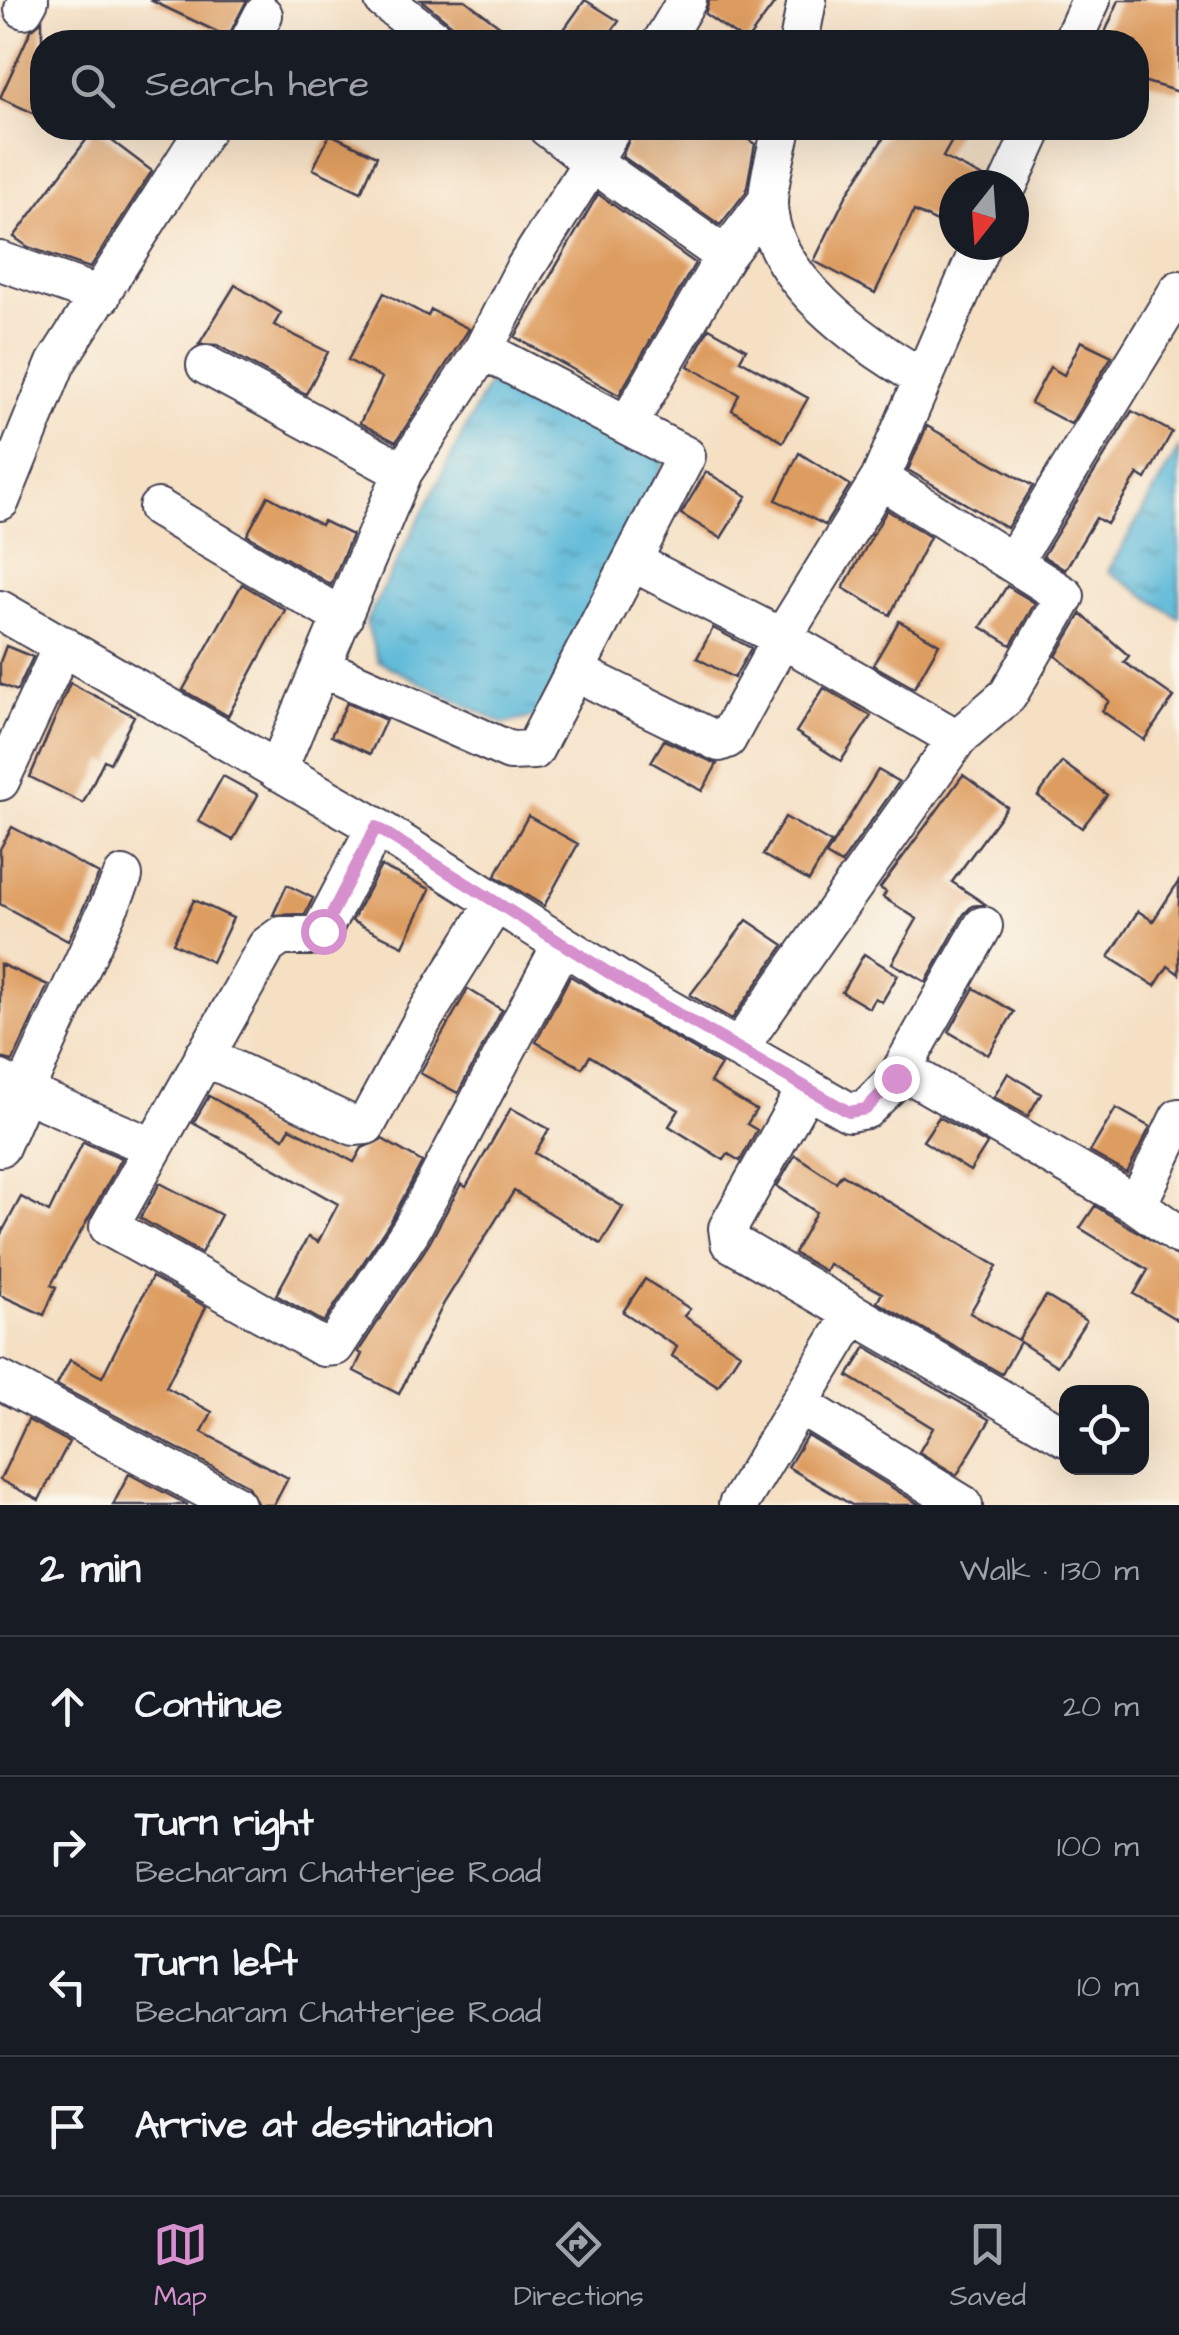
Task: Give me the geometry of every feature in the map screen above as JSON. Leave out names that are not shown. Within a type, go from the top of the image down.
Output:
[{"type":"street","points":[[384,0],[423,30]]},
{"type":"street","points":[[669,30],[687,0]]},
{"type":"street","points":[[801,30],[807,0]]},
{"type":"street","points":[[1077,30],[1091,0]]},
{"type":"street","points":[[0,501],[56,363],[198,140]]},
{"type":"street","points":[[564,140],[726,256]]},
{"type":"street","points":[[277,771],[402,472],[483,350],[524,270],[605,140]]},
{"type":"street","points":[[780,140],[768,200],[779,256],[802,285],[882,355],[922,378]]},
{"type":"street","points":[[1015,170],[1029,140]]},
{"type":"street","points":[[628,424],[726,256],[768,200]]},
{"type":"street","points":[[576,672],[723,741],[880,479],[974,260]]},
{"type":"street","points":[[0,262],[100,296]]},
{"type":"street","points":[[1014,560],[1179,290]]},
{"type":"street","points":[[323,668],[510,751],[524,752],[540,744],[686,456],[483,350]]},
{"type":"street","points":[[206,364],[402,472]]},
{"type":"street","points":[[738,1049],[957,738],[1008,695],[1065,596],[1014,560],[880,479]]},
{"type":"street","points":[[158,508],[344,618]]},
{"type":"street","points":[[632,562],[782,638],[957,738]]},
{"type":"street","points":[[0,610],[376,827],[562,944],[849,1112],[860,1112],[896,1078],[983,926]]},
{"type":"street","points":[[0,782],[63,645]]},
{"type":"street","points":[[376,827],[323,931],[315,938],[281,936],[267,946],[109,1228],[323,1347],[335,1346],[411,1230],[562,944]]},
{"type":"street","points":[[0,1148],[12,1086],[123,876]]},
{"type":"street","points":[[204,1056],[354,1126],[366,1126],[496,902]]},
{"type":"street","points":[[896,1078],[915,1076],[1137,1205],[1179,1235]]},
{"type":"street","points":[[12,1086],[152,1147]]},
{"type":"street","points":[[806,1089],[727,1235],[735,1247],[1059,1433]]},
{"type":"street","points":[[1137,1205],[1179,1118]]},
{"type":"street","points":[[738,1505],[853,1314]]},
{"type":"street","points":[[0,1380],[236,1505]]},
{"type":"street","points":[[800,1404],[963,1505]]},
{"type":"water","points":[[498,365],[667,457],[538,716],[504,724],[378,661],[366,622]]},
{"type":"water","points":[[1179,448],[1179,618],[1108,571]]},
{"type":"building","points":[[150,0],[247,0],[232,30],[213,30]]},
{"type":"building","points":[[421,0],[465,0],[505,30],[454,30]]},
{"type":"building","points":[[585,0],[619,21],[613,30],[564,30]]},
{"type":"building","points":[[709,0],[777,0],[755,30],[728,30],[705,14]]},
{"type":"building","points":[[1119,0],[1179,0],[1179,92],[1149,83],[1149,30],[1106,30]]},
{"type":"building","points":[[30,32],[30,112],[0,98]]},
{"type":"building","points":[[86,140],[111,140],[152,171],[90,268],[28,247],[14,237]]},
{"type":"building","points":[[327,140],[343,140],[377,156],[361,192],[313,169]]},
{"type":"building","points":[[629,140],[749,140],[755,144],[746,192],[720,225],[622,156]]},
{"type":"building","points":[[882,140],[952,140],[943,157],[969,170],[939,170],[939,223],[914,211],[875,293],[814,261],[847,194]]},
{"type":"building","points":[[598,194],[695,263],[619,395],[515,337]]},
{"type":"building","points":[[235,285],[281,313],[274,325],[328,352],[306,394],[217,345],[199,344]]},
{"type":"building","points":[[384,293],[428,316],[431,310],[469,329],[396,442],[360,423],[382,378],[348,360]]},
{"type":"building","points":[[709,328],[746,349],[740,360],[808,398],[783,442],[732,410],[739,394],[688,366]]},
{"type":"building","points":[[1081,341],[1112,356],[1071,424],[1031,403],[1050,367],[1064,375]]},
{"type":"building","points":[[1132,411],[1172,432],[1146,479],[1138,474],[1107,524],[1096,518],[1065,570],[1043,556]]},
{"type":"building","points":[[927,426],[1033,486],[1007,528],[908,470]]},
{"type":"building","points":[[799,453],[850,485],[825,525],[776,500]]},
{"type":"building","points":[[706,472],[747,496],[721,538],[681,514]]},
{"type":"building","points":[[268,496],[321,525],[323,521],[352,535],[331,585],[247,535]]},
{"type":"building","points":[[887,510],[930,537],[890,615],[843,588]]},
{"type":"building","points":[[242,584],[285,610],[228,716],[183,690]]},
{"type":"building","points":[[1007,586],[1035,603],[1011,645],[981,627]]},
{"type":"building","points":[[1081,614],[1129,656],[1124,662],[1174,697],[1144,740],[1102,711],[1109,701],[1056,656]]},
{"type":"building","points":[[899,621],[939,644],[914,688],[873,665]]},
{"type":"building","points":[[713,628],[751,648],[734,678],[697,658]]},
{"type":"building","points":[[6,646],[33,657],[17,691],[0,684],[0,662]]},
{"type":"building","points":[[70,683],[134,716],[110,763],[104,760],[83,803],[30,777]]},
{"type":"building","points":[[824,688],[871,716],[841,761],[796,732]]},
{"type":"building","points":[[347,703],[386,720],[370,754],[331,736]]},
{"type":"building","points":[[664,740],[717,764],[702,791],[651,762]]},
{"type":"building","points":[[1062,762],[1107,795],[1082,828],[1038,796]]},
{"type":"building","points":[[878,770],[899,782],[841,864],[826,855]]},
{"type":"building","points":[[963,775],[1007,807],[952,882],[985,904],[972,906],[964,914],[926,982],[892,963],[917,919],[883,897],[886,892],[880,888]]},
{"type":"building","points":[[223,776],[258,795],[233,840],[198,821]]},
{"type":"building","points":[[528,816],[578,844],[544,906],[495,876]]},
{"type":"building","points":[[785,817],[831,843],[809,881],[763,855]]},
{"type":"building","points":[[12,827],[99,874],[68,941],[0,904],[0,849]]},
{"type":"building","points":[[381,866],[430,889],[403,946],[352,921]]},
{"type":"building","points":[[1179,881],[1179,974],[1168,966],[1155,986],[1109,957],[1138,911],[1153,921]]},
{"type":"building","points":[[287,885],[313,898],[305,914],[273,915]]},
{"type":"building","points":[[194,900],[233,918],[212,962],[173,943]]},
{"type":"building","points":[[747,920],[784,945],[732,1019],[690,995]]},
{"type":"building","points":[[864,954],[898,975],[882,1002],[875,998],[869,1008],[842,992]]},
{"type":"building","points":[[0,964],[48,985],[13,1061],[0,1058]]},
{"type":"building","points":[[570,976],[721,1065],[710,1082],[756,1110],[747,1124],[757,1130],[740,1161],[728,1154],[724,1160],[669,1126],[679,1110],[590,1056],[582,1068],[536,1042]]},
{"type":"building","points":[[974,988],[1014,1012],[988,1055],[949,1032]]},
{"type":"building","points":[[468,989],[502,1010],[458,1093],[420,1073]]},
{"type":"building","points":[[1008,1073],[1041,1094],[1028,1116],[994,1097]]},
{"type":"building","points":[[209,1096],[284,1138],[290,1128],[354,1162],[362,1148],[382,1139],[422,1162],[392,1219],[324,1322],[276,1295],[308,1237],[318,1242],[338,1204],[193,1123]]},
{"type":"building","points":[[511,1108],[549,1129],[535,1153],[623,1207],[601,1244],[514,1191],[444,1303],[399,1394],[354,1371],[362,1354],[358,1352],[430,1242],[461,1184],[466,1187]]},
{"type":"building","points":[[1116,1108],[1150,1127],[1127,1173],[1090,1152]]},
{"type":"building","points":[[939,1117],[987,1144],[970,1171],[923,1141]]},
{"type":"building","points":[[83,1142],[122,1158],[51,1285],[56,1287],[44,1315],[0,1295],[0,1236],[21,1197],[49,1212]]},
{"type":"building","points":[[795,1155],[836,1182],[842,1174],[997,1266],[970,1313],[1018,1340],[1046,1296],[1086,1321],[1057,1366],[1020,1342],[1002,1374],[877,1302],[882,1293],[829,1264],[825,1271],[794,1253],[816,1212],[777,1186]]},
{"type":"building","points":[[160,1183],[221,1215],[201,1253],[140,1218]]},
{"type":"building","points":[[1095,1206],[1179,1257],[1179,1321],[1134,1294],[1148,1270],[1080,1228]]},
{"type":"building","points":[[152,1277],[206,1307],[166,1387],[212,1412],[202,1432],[288,1478],[274,1505],[258,1505],[247,1485],[57,1385],[70,1360],[102,1377]]},
{"type":"building","points":[[645,1279],[690,1309],[684,1316],[740,1353],[718,1386],[672,1356],[677,1347],[623,1312]]},
{"type":"building","points":[[866,1347],[990,1420],[957,1475],[919,1452],[933,1428],[848,1376]]},
{"type":"building","points":[[28,1420],[69,1442],[39,1500],[0,1480]]},
{"type":"building","points":[[807,1435],[920,1505],[852,1505],[788,1467]]},
{"type":"building","points":[[129,1474],[188,1505],[113,1505]]},
{"type":"route","points":[[323,931],[376,827],[633,988],[849,1112],[866,1109],[896,1078]]}]
